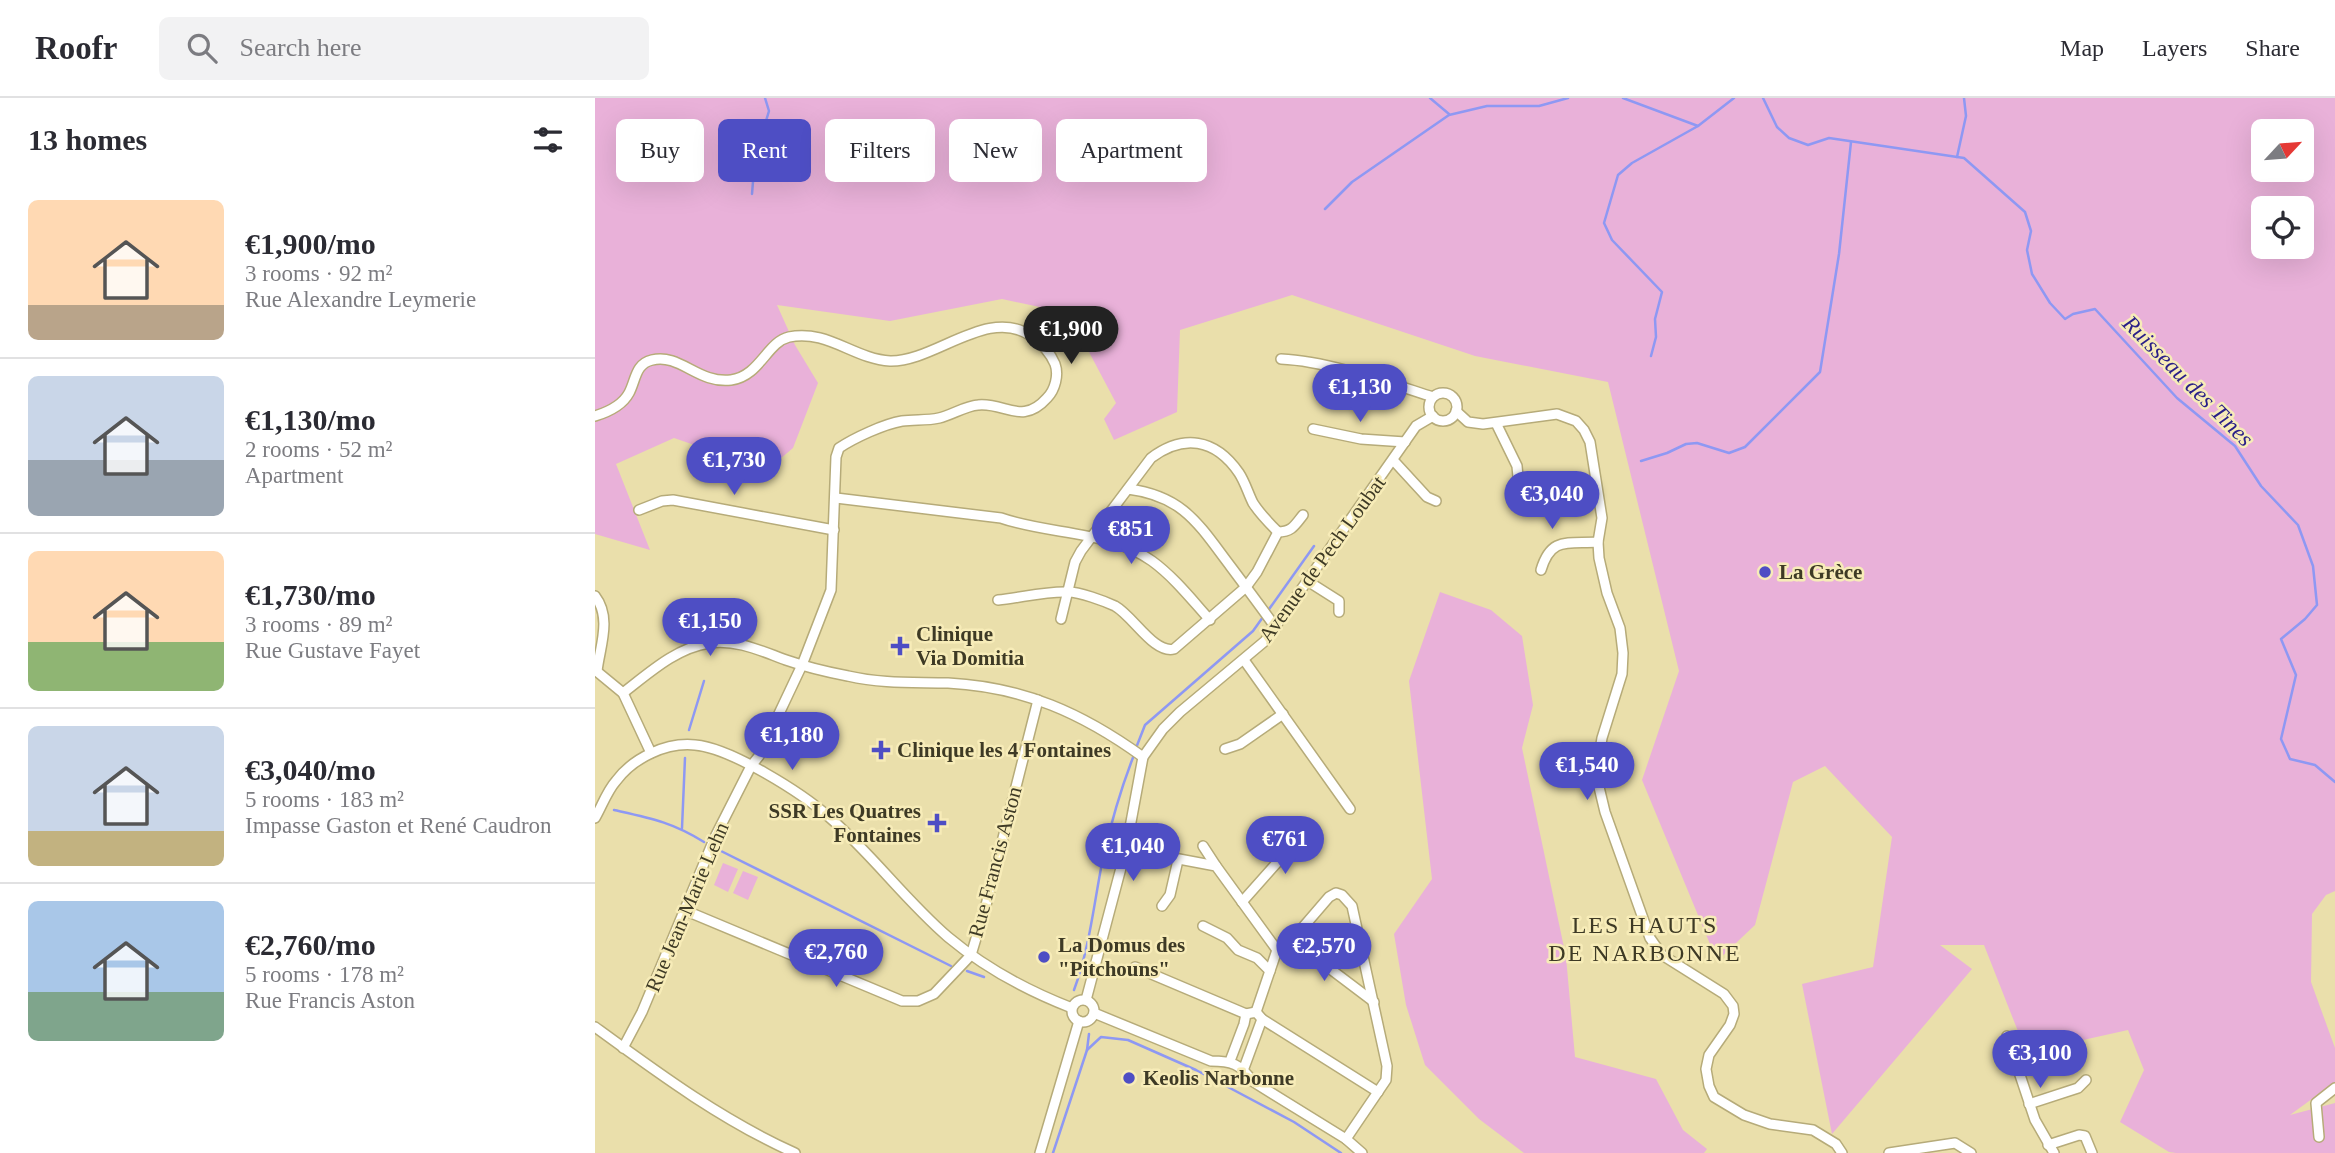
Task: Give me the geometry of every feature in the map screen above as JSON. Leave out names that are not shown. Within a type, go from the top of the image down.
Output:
[{"type":"street","name":"Rue Jean-Marie Lehn","points":[[595,416],[608,412],[624,400],[639,367],[649,360],[666,358],[701,376],[734,380],[765,359],[775,344],[786,338],[799,336],[817,336],[869,357],[890,360],[918,357],[955,339],[995,328],[1013,328],[1040,342],[1056,366],[1057,377],[1049,397],[1030,410],[1013,412],[979,404],[928,421],[898,422],[839,448],[836,457],[831,590],[802,665],[759,756],[751,766],[715,837],[642,1012],[624,1048]]},
{"type":"street","points":[[1281,359],[1354,373],[1433,397],[1441,393],[1449,394],[1455,400],[1456,411],[1468,422],[1496,423],[1557,414],[1576,421],[1584,430],[1590,442],[1602,518],[1598,542],[1601,573],[1620,628],[1623,653],[1622,674],[1602,737],[1598,762],[1599,788],[1605,812],[1650,938],[1662,955],[1724,994],[1733,1006],[1734,1014],[1730,1025],[1709,1055],[1706,1069],[1714,1097],[1744,1115],[1770,1124],[1813,1130],[1836,1144],[1842,1153]]},
{"type":"street","points":[[1433,397],[1429,409],[1437,419],[1446,421],[1456,411]]},
{"type":"street","name":"Avenue de Pech Loubat","points":[[1086,1000],[1126,849],[1140,755],[1180,712],[1265,641],[1416,426],[1433,416]]},
{"type":"street","points":[[1496,423],[1517,466],[1518,477]]},
{"type":"street","points":[[1313,429],[1361,439],[1405,442]]},
{"type":"street","points":[[1061,619],[1075,562],[1151,458],[1166,447],[1189,441],[1210,446],[1239,473],[1253,503],[1278,532],[1291,530],[1303,514]]},
{"type":"street","points":[[1393,460],[1427,496],[1436,501]]},
{"type":"street","points":[[1128,489],[1157,494],[1195,519],[1276,628]]},
{"type":"street","points":[[836,498],[1001,518],[1020,525],[1115,544],[1152,561],[1210,620]]},
{"type":"street","points":[[639,510],[662,501],[673,500],[834,530]]},
{"type":"street","points":[[998,600],[1069,592],[1115,606],[1164,650],[1174,649],[1246,587],[1278,532]]},
{"type":"street","points":[[1541,570],[1545,554],[1556,545],[1598,542]]},
{"type":"street","points":[[1309,582],[1339,601],[1339,612]]},
{"type":"street","points":[[595,596],[604,616],[596,671],[623,693],[651,753]]},
{"type":"street","points":[[623,693],[682,651],[711,643],[734,643],[802,665],[851,677],[904,684],[946,683],[980,686],[1020,693],[1057,706],[1096,725],[1140,755]]},
{"type":"street","points":[[1244,660],[1350,809]]},
{"type":"street","name":"Rue Francis Aston","points":[[684,910],[902,1001],[918,1001],[934,994],[971,955],[1038,700]]},
{"type":"street","points":[[1225,749],[1240,744],[1283,714]]},
{"type":"street","points":[[595,818],[616,781],[632,765],[651,753],[671,746],[695,745],[711,749],[751,766],[802,796],[828,816],[917,910],[971,955],[1072,1008]]},
{"type":"street","points":[[1242,902],[1290,848],[1293,833]]},
{"type":"street","points":[[1203,846],[1277,950]]},
{"type":"street","points":[[1126,849],[1216,866]]},
{"type":"street","points":[[1163,906],[1170,895],[1178,860]]},
{"type":"street","points":[[1244,1068],[1277,950],[1292,940],[1329,897],[1336,893],[1342,895],[1352,905],[1387,1066],[1385,1080],[1346,1139]]},
{"type":"street","points":[[1203,926],[1227,938],[1238,950],[1257,958],[1270,971]]},
{"type":"street","points":[[1292,940],[1374,1002]]},
{"type":"street","points":[[1135,967],[1246,1014],[1259,1016],[1378,1091]]},
{"type":"street","points":[[1079,1000],[1086,1000],[1094,1006],[1094,1013],[1086,1022],[1079,1021],[1073,1017],[1072,1008],[1079,1000]]},
{"type":"street","points":[[1094,1013],[1211,1061],[1230,1061],[1244,1068],[1252,1082],[1346,1139],[1363,1153]]},
{"type":"street","points":[[1230,1061],[1246,1014]]},
{"type":"street","points":[[1040,1153],[1079,1021]]},
{"type":"street","points":[[595,1027],[638,1060],[701,1101],[795,1153]]},
{"type":"street","points":[[2007,1036],[2035,1120],[2051,1149],[2079,1135],[2085,1136],[2092,1153]]},
{"type":"street","points":[[2029,1104],[2078,1088],[2086,1080]]},
{"type":"street","points":[[2319,1137],[2316,1103],[2335,1087]]},
{"type":"street","points":[[1889,1153],[1955,1143],[1971,1153]]},
{"type":"shaded area","points":[[595,98],[2335,98],[2335,891],[2326,895],[2312,914],[2311,982],[2335,1048],[2335,1082],[2290,1115],[2335,1103],[2335,1153],[2169,1152],[2120,1122],[2144,1070],[2128,1030],[2065,1044],[2023,1044],[1984,945],[1940,945],[1972,969],[1832,1134],[1802,984],[1873,967],[1892,837],[1825,766],[1793,782],[1755,925],[1717,961],[1642,780],[1679,671],[1608,382],[1475,356],[1292,295],[1180,330],[1177,412],[1114,440],[1104,419],[1116,403],[1089,352],[1054,310],[1002,299],[890,321],[777,305],[795,345],[818,383],[793,448],[767,470],[674,438],[616,464],[650,550],[595,534]]},
{"type":"shaded area","points":[[1440,592],[1491,610],[1522,636],[1533,705],[1522,748],[1566,957],[1575,1057],[1656,1079],[1683,1130],[1707,1149],[1704,1153],[1524,1153],[1479,1119],[1425,1065],[1406,1005],[1394,934],[1432,879],[1409,681]]},
{"type":"shaded area","points":[[723,863],[738,869],[728,892],[714,885]]},
{"type":"shaded area","points":[[743,871],[758,877],[748,900],[733,893]]},
{"type":"waterway","points":[[752,194],[755,157],[769,111],[765,98]]},
{"type":"waterway","points":[[1430,98],[1449,114]]},
{"type":"waterway","points":[[1325,209],[1352,182],[1449,115],[1487,106],[1539,106],[1568,98]]},
{"type":"waterway","points":[[1623,98],[1698,126],[1734,98]]},
{"type":"waterway","name":"Ruisseau des Tines","points":[[1763,98],[1777,127],[1789,138],[1808,145],[1829,138],[1964,158],[2025,212],[2031,231],[2027,250],[2032,274],[2050,303],[2065,319],[2073,314],[2095,309],[2177,398],[2235,446],[2261,486],[2298,525],[2313,566],[2317,605],[2281,639],[2296,675],[2281,739],[2290,759],[2315,765],[2335,782]]},
{"type":"waterway","points":[[1957,157],[1966,116],[1964,98]]},
{"type":"waterway","points":[[1651,356],[1656,337],[1655,319],[1662,292],[1612,240],[1604,223],[1618,175],[1632,163],[1698,126]]},
{"type":"waterway","points":[[1641,461],[1686,444],[1697,443],[1729,453],[1745,447],[1820,372],[1839,254],[1851,142]]},
{"type":"waterway","points":[[1267,612],[1314,546]]},
{"type":"waterway","points":[[1136,748],[1145,725],[1253,631],[1263,617]]},
{"type":"waterway","points":[[689,730],[704,681]]},
{"type":"waterway","points":[[1074,990],[1088,941],[1109,832],[1134,755]]},
{"type":"waterway","points":[[682,828],[685,758]]},
{"type":"waterway","points":[[614,810],[671,825],[704,842]]},
{"type":"waterway","points":[[719,850],[951,966]]},
{"type":"waterway","points":[[967,971],[984,977]]},
{"type":"waterway","points":[[1053,1153],[1087,1050],[1089,1034]]},
{"type":"waterway","points":[[1087,1050],[1101,1037],[1128,1040],[1196,1070],[1294,1122],[1341,1153]]},
{"type":"place","name":"La Grèce","points":[[1765,572]]},
{"type":"place","name":"Clinique Via Domitia","points":[[900,646]]},
{"type":"place","name":"Clinique les 4 Fontaines","points":[[881,750]]},
{"type":"place","name":"SSR Les Quatres Fontaines","points":[[937,823]]},
{"type":"place","name":"La Domus des \"Pitchouns\"","points":[[1044,957]]},
{"type":"place","name":"Keolis Narbonne","points":[[1129,1078]]},
{"type":"district","name":"LES HAUTS DE NARBONNE","points":[[1645,939]]}]
